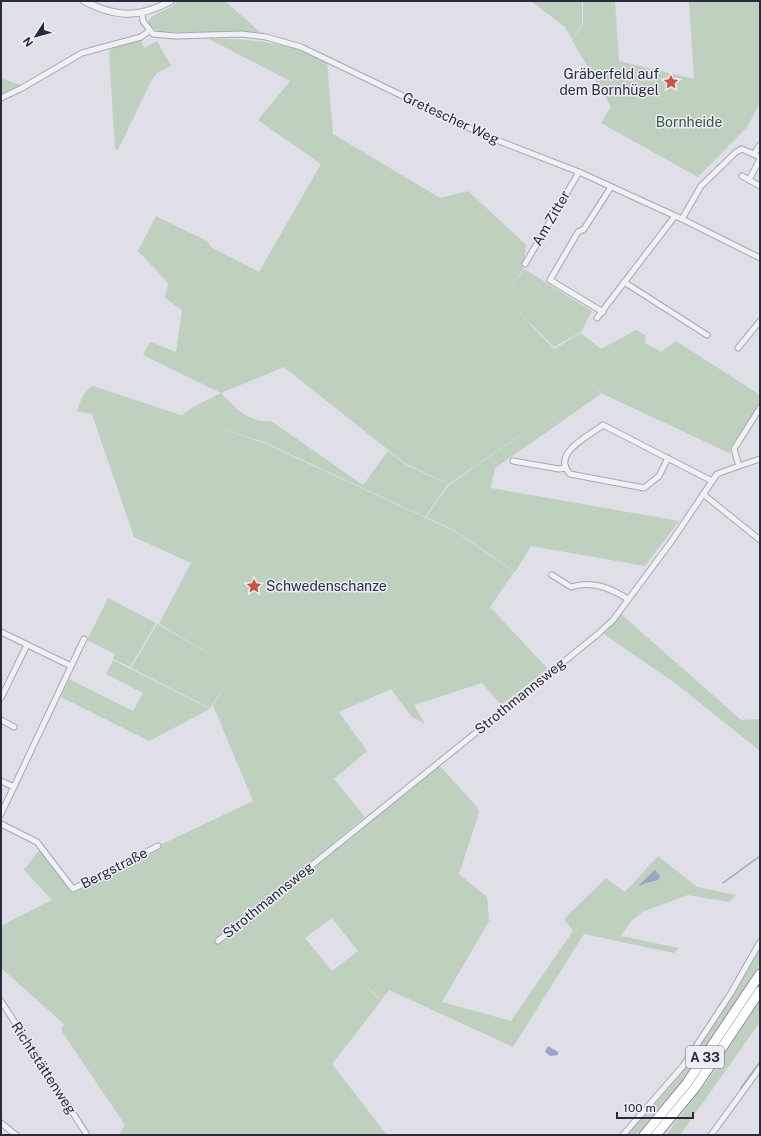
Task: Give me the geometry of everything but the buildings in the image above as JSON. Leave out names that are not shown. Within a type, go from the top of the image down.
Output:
[{"type":"highway","name":"A 33","points":[[644,1135],[687,1083],[760,974]]},
{"type":"highway","name":"A 33","points":[[656,1135],[695,1088],[760,991]]},
{"type":"street","points":[[84,1],[111,12],[125,14],[142,14],[171,1]]},
{"type":"street","points":[[1,98],[22,88],[82,53],[141,37],[149,31],[143,21],[142,14]]},
{"type":"street","name":"Gretescher Weg","points":[[149,31],[161,35],[175,36],[241,34],[288,42],[321,55],[486,136],[611,186],[760,258]]},
{"type":"street","points":[[754,154],[760,145]]},
{"type":"street","points":[[682,219],[701,186],[736,152],[742,149],[760,158],[749,180]]},
{"type":"street","name":"Am Zitter","points":[[525,264],[579,172]]},
{"type":"street","points":[[742,176],[760,186]]},
{"type":"street","points":[[603,312],[550,280],[578,232],[584,229],[611,186]]},
{"type":"street","points":[[597,318],[675,216]]},
{"type":"street","points":[[624,282],[707,335]]},
{"type":"street","points":[[738,348],[760,321]]},
{"type":"street","points":[[739,466],[734,449],[760,408]]},
{"type":"street","points":[[668,458],[659,476],[644,488],[570,474],[565,468],[563,460],[567,452],[603,425],[668,458],[712,481]]},
{"type":"street","name":"Strothmannsweg","points":[[218,941],[598,634],[613,620],[671,542],[717,474],[760,459]]},
{"type":"street","points":[[513,461],[559,469],[565,468]]},
{"type":"street","points":[[704,494],[760,540]]},
{"type":"street","points":[[552,575],[572,587],[586,584],[610,588],[628,599]]},
{"type":"street","points":[[1,632],[71,666]]},
{"type":"street","points":[[1,814],[84,640]]},
{"type":"street","points":[[1,698],[27,645]]},
{"type":"street","points":[[1,720],[14,727]]},
{"type":"street","points":[[1,781],[14,787]]},
{"type":"street","name":"Bergstraße","points":[[1,824],[37,842],[73,889],[158,846]]},
{"type":"street","points":[[623,1135],[636,1122],[687,1060],[727,999],[760,942]]},
{"type":"street","name":"Richtstättenweg","points":[[1,1001],[87,1135]]},
{"type":"street","points":[[711,1135],[760,1068]]},
{"type":"street","points":[[1,1123],[16,1135]]},
{"type":"green space","points":[[179,1],[225,1],[260,32],[159,32],[150,26],[148,21],[151,18]]},
{"type":"green space","points":[[531,1],[582,1],[582,25],[572,39],[565,27]]},
{"type":"green space","name":"Bornheide","points":[[583,1],[615,1],[619,61],[694,79],[689,1],[760,1],[760,103],[747,127],[698,177],[601,123],[611,107],[572,40],[583,25]]},
{"type":"green space","points":[[207,38],[250,40],[282,45],[327,62],[333,134],[440,198],[468,191],[526,245],[523,269],[505,298],[524,269],[592,311],[581,332],[554,347],[509,302],[554,349],[581,333],[601,349],[636,330],[646,336],[645,343],[661,352],[676,341],[760,395],[760,405],[729,453],[601,393],[593,384],[601,394],[495,468],[491,488],[679,521],[645,566],[531,546],[515,572],[456,531],[426,517],[449,485],[557,410],[449,484],[406,464],[284,367],[221,393],[143,355],[150,342],[176,352],[182,310],[165,298],[168,283],[138,251],[156,216],[207,241],[211,247],[259,272],[321,164],[258,120],[290,81]]},
{"type":"green space","points":[[141,40],[144,48],[157,41],[171,66],[157,73],[151,81],[118,150],[115,149],[109,52],[113,47]]},
{"type":"green space","points":[[1,78],[20,85],[1,94]]},
{"type":"green space","points":[[93,386],[264,443],[456,532],[514,572],[490,607],[548,669],[501,705],[482,683],[414,705],[425,724],[412,717],[391,689],[339,712],[367,751],[334,779],[365,817],[220,936],[223,941],[229,941],[224,940],[438,764],[478,808],[479,813],[459,874],[487,897],[489,921],[442,1002],[511,1021],[573,931],[564,919],[606,878],[625,892],[658,856],[697,887],[736,895],[729,902],[688,895],[642,912],[630,922],[621,936],[679,948],[674,953],[584,934],[513,1047],[389,990],[381,1000],[347,968],[381,1001],[332,1064],[387,1135],[119,1135],[125,1125],[61,1030],[64,1024],[1,968],[1,926],[52,900],[24,870],[40,849],[74,889],[158,846],[253,801],[213,705],[233,673],[210,708],[131,668],[157,624],[232,667],[159,624],[191,563],[134,537],[92,414],[77,411],[83,397]],"holes":[[[332,918],[358,951],[332,971],[305,938]]]},
{"type":"green space","points":[[221,393],[237,409],[249,417],[256,420],[271,421],[363,485],[388,451],[406,465],[448,484],[425,517],[264,442],[181,416],[193,407]]},
{"type":"green space","points":[[108,598],[156,623],[130,667],[113,659],[115,654],[87,640]]},
{"type":"green space","points":[[621,614],[741,720],[760,719],[760,751],[679,686],[604,634]]},
{"type":"green space","points":[[113,660],[210,709],[149,741],[61,697],[69,679],[133,711],[143,693],[106,674]]},
{"type":"green space","points":[[760,946],[760,964],[682,1080],[636,1135],[626,1135],[665,1092],[683,1069],[716,1021]]},
{"type":"green space","points":[[760,1001],[760,1022],[680,1135],[666,1135],[706,1083]]},
{"type":"water","points":[[655,870],[660,875],[659,879],[640,886],[639,885]]},
{"type":"water","points":[[548,1046],[558,1052],[558,1055],[550,1056],[545,1052]]},
{"type":"waterway","points":[[723,883],[760,856]]},
{"type":"waterway","points":[[741,1088],[760,1062]]},
{"type":"place","name":"Gräberfeld auf dem Bornhügel","points":[[671,82]]},
{"type":"place","name":"Schwedenschanze","points":[[254,586]]}]
